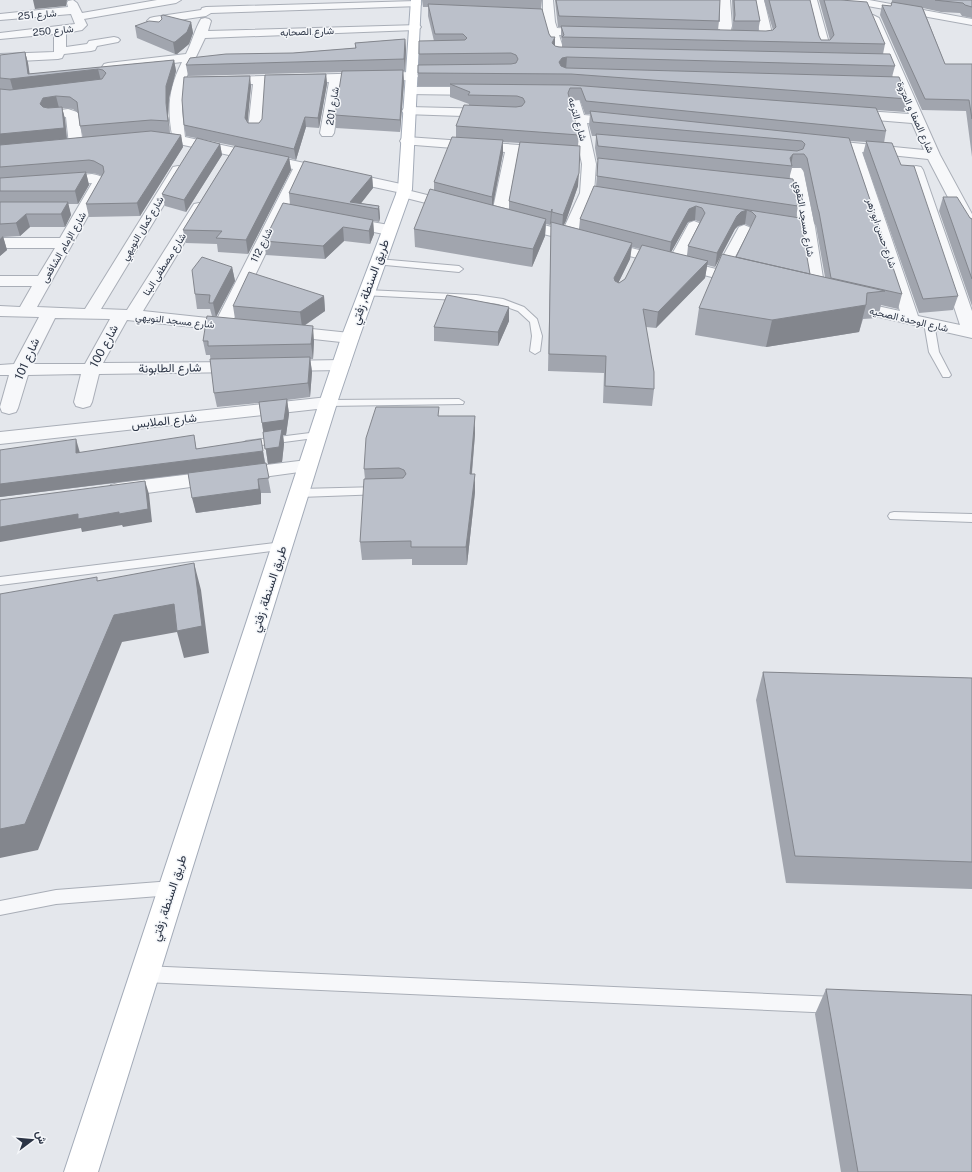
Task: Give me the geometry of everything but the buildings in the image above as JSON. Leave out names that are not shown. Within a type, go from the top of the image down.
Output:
[{"type":"main road","name":"طريق السنطة, زفتي","points":[[81,1172],[300,493],[307,466],[350,338],[404,191],[414,84],[417,11]]},
{"type":"street","name":"شارع 251","points":[[0,17],[176,0]]},
{"type":"street","name":"شارع الترعه","points":[[548,0],[547,21],[565,54],[566,75],[589,159],[587,193],[568,236]]},
{"type":"street","points":[[725,0],[725,31]]},
{"type":"street","points":[[680,25],[767,38],[760,0]]},
{"type":"street","points":[[812,0],[824,47]]},
{"type":"street","points":[[851,0],[926,9],[972,21]]},
{"type":"street","name":"شارع الصفا و المروة","points":[[866,3],[933,155],[972,228]]},
{"type":"street","points":[[157,30],[153,21],[154,20],[205,8],[417,11]]},
{"type":"street","points":[[179,140],[176,120],[176,101],[179,82],[205,23],[205,8]]},
{"type":"street","name":"شارع 250","points":[[0,36],[80,27],[75,10]]},
{"type":"street","name":"شارع الصحابه","points":[[200,35],[369,20],[417,11]]},
{"type":"street","points":[[547,21],[597,28]]},
{"type":"street","points":[[0,58],[55,56],[59,54],[60,51],[60,30]]},
{"type":"street","points":[[685,36],[725,31]]},
{"type":"street","points":[[60,51],[87,48],[90,52],[112,45]]},
{"type":"street","points":[[31,72],[32,57]]},
{"type":"street","points":[[92,69],[190,57]]},
{"type":"street","points":[[877,60],[892,61]]},
{"type":"street","points":[[566,75],[581,75]]},
{"type":"street","points":[[179,82],[336,79],[414,84],[490,92]]},
{"type":"street","name":"شارع 201","points":[[328,133],[336,79]]},
{"type":"street","points":[[255,129],[259,81]]},
{"type":"street","points":[[888,83],[902,84]]},
{"type":"street","points":[[414,84],[501,113]]},
{"type":"street","points":[[556,92],[586,93]]},
{"type":"street","points":[[838,113],[852,109],[918,119]]},
{"type":"street","points":[[52,115],[68,113],[72,115],[76,145]]},
{"type":"street","points":[[579,118],[634,124]]},
{"type":"street","points":[[138,140],[154,138],[179,140],[300,166],[404,191],[568,236],[636,260],[674,264],[758,284]]},
{"type":"street","name":"شارع مسجد التقوي","points":[[810,296],[807,227],[794,159],[783,139],[810,142],[857,143]]},
{"type":"street","points":[[408,141],[558,152]]},
{"type":"street","points":[[585,141],[600,142]]},
{"type":"street","name":"شارع كمال النويهي","points":[[90,314],[194,143]]},
{"type":"street","points":[[857,143],[933,155]]},
{"type":"street","name":"شارع حسن ابو زهر","points":[[857,143],[911,319]]},
{"type":"street","points":[[61,146],[92,144]]},
{"type":"street","points":[[484,214],[514,149]]},
{"type":"street","points":[[225,164],[233,151]]},
{"type":"street","points":[[573,153],[605,165]]},
{"type":"street","points":[[778,158],[794,159]]},
{"type":"street","name":"شارع 112","points":[[222,325],[286,211],[300,166]]},
{"type":"street","points":[[916,170],[971,333]]},
{"type":"street","name":"شارع الإمام الشافعى","points":[[0,186],[92,178],[99,181],[99,184],[77,210],[65,243],[26,311]]},
{"type":"street","points":[[753,182],[799,188]]},
{"type":"street","points":[[587,193],[602,195]]},
{"type":"street","name":"شارع مصطفى البنا","points":[[127,315],[205,197]]},
{"type":"street","points":[[331,219],[390,230]]},
{"type":"street","points":[[721,275],[750,221],[807,227]]},
{"type":"street","points":[[674,264],[694,226]]},
{"type":"street","points":[[0,243],[65,243]]},
{"type":"street","points":[[0,281],[43,281]]},
{"type":"street","name":"شارع الوحدة الصحيه","points":[[810,296],[971,333]]},
{"type":"street","name":"شارع مسجد النويهي","points":[[0,312],[26,311],[127,315],[350,338]]},
{"type":"street","name":"شارع 101","points":[[9,408],[20,370],[50,312]]},
{"type":"street","name":"شارع 100","points":[[83,402],[91,369],[127,315]]},
{"type":"street","name":"شارع الطابونة","points":[[0,370],[341,366]]},
{"type":"street","name":"شارع الملابس","points":[[0,438],[328,403]]},
{"type":"street","points":[[102,492],[307,466]]},
{"type":"lane","points":[[378,262],[459,269]]},
{"type":"lane","points":[[366,293],[476,298],[500,301],[521,309],[534,321],[537,336],[535,351]]},
{"type":"lane","points":[[929,323],[934,352],[946,375]]},
{"type":"lane","points":[[328,403],[459,402]]},
{"type":"lane","points":[[244,445],[318,435]]},
{"type":"lane","points":[[300,493],[393,491]]},
{"type":"lane","points":[[894,516],[972,518]]},
{"type":"lane","points":[[0,580],[283,546]]},
{"type":"lane","points":[[0,908],[56,897],[172,888]]},
{"type":"lane","points":[[144,974],[853,1006]]}]
